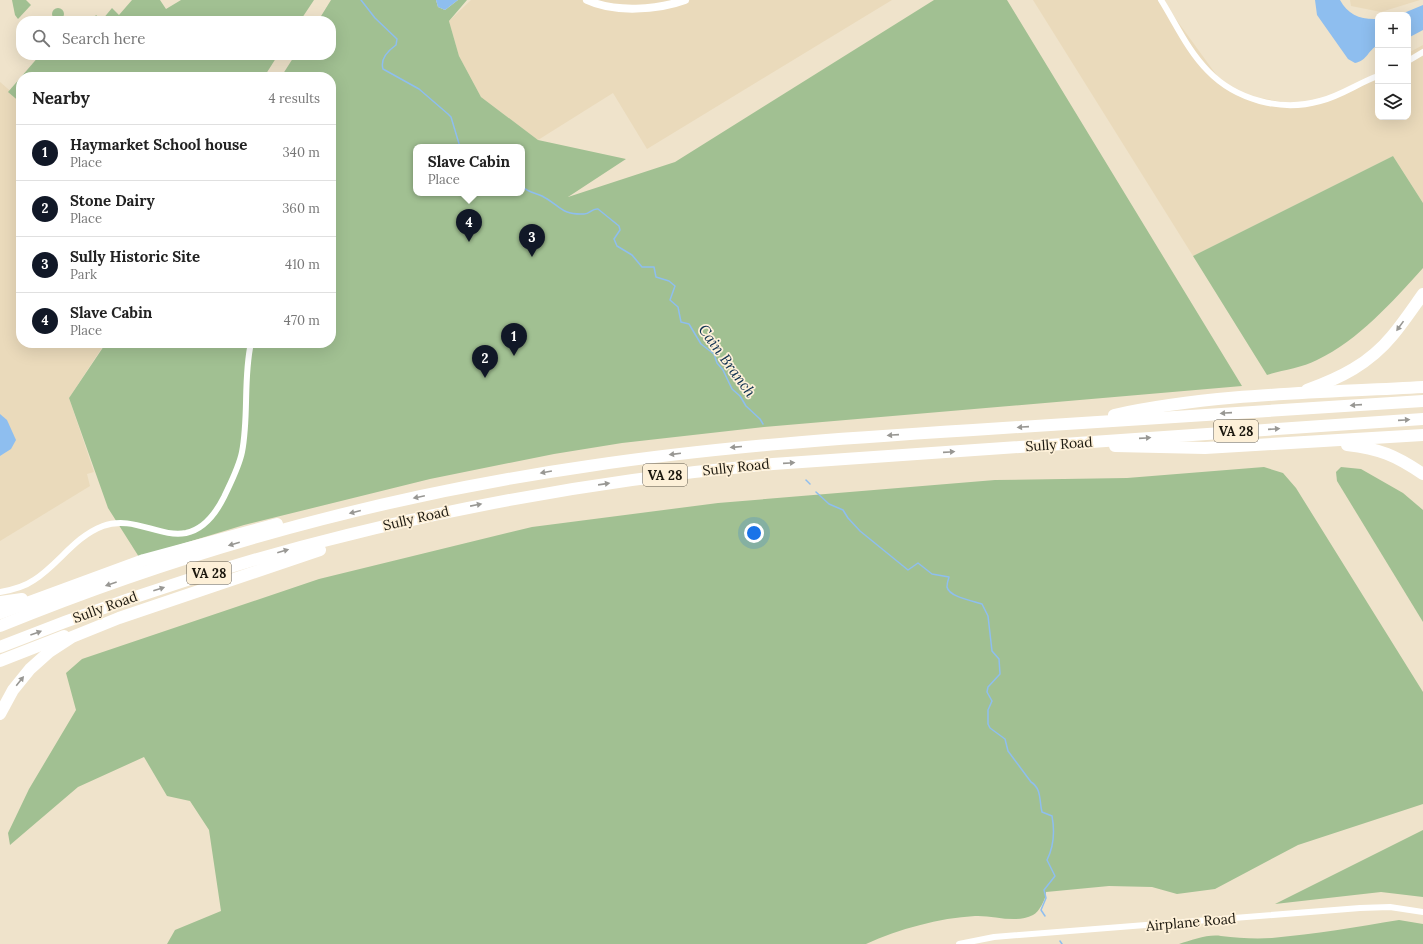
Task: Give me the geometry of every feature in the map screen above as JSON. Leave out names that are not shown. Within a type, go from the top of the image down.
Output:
[{"type":"highway","points":[[1295,394],[1342,376],[1374,354],[1393,335],[1423,294]]},
{"type":"highway","points":[[1062,424],[1179,403],[1295,394],[1423,387]]},
{"type":"highway","name":"Sully Road","points":[[0,626],[67,600],[187,559],[340,516],[503,480],[653,457],[777,444],[1423,401]]},
{"type":"highway","name":"Sully Road","points":[[0,647],[86,614],[208,573],[300,546],[424,516],[550,492],[709,470],[773,464],[1423,419]]},
{"type":"highway","points":[[1050,445],[1172,449],[1423,435]]},
{"type":"highway","points":[[1314,441],[1376,449],[1401,460],[1423,474]]},
{"type":"highway","points":[[0,612],[144,560],[205,542],[290,520],[340,516]]},
{"type":"highway","points":[[0,660],[74,632],[307,553],[390,532],[424,516]]},
{"type":"highway","points":[[0,602],[25,598],[64,588]]},
{"type":"highway","points":[[0,714],[18,684],[45,655],[72,637],[119,618]]},
{"type":"street","points":[[587,0],[623,9],[668,6],[685,0]]},
{"type":"street","points":[[1161,0],[1195,56],[1208,71],[1228,87],[1251,98],[1275,104],[1306,104],[1330,99],[1375,77]]},
{"type":"street","points":[[1411,59],[1423,52]]},
{"type":"street","points":[[0,592],[13,590],[34,580],[77,541],[102,526],[129,523],[169,533],[182,533],[195,530],[207,522],[220,506],[241,458],[251,348]]},
{"type":"street","name":"Airplane Road","points":[[959,944],[994,937],[1360,908],[1390,907],[1423,912]]},
{"type":"shaded area","points":[[471,0],[892,0],[647,149],[613,93],[538,140],[481,97],[459,56],[449,21]]},
{"type":"shaded area","points":[[1033,0],[1162,0],[1223,84],[1244,95],[1300,105],[1351,89],[1375,74],[1375,120],[1411,120],[1411,51],[1423,45],[1423,203],[1393,156],[1193,256]]},
{"type":"shaded area","points":[[1350,0],[1420,0],[1381,12],[1351,6]]},
{"type":"shaded area","points":[[0,82],[16,96],[16,348],[102,348],[69,398],[94,472],[87,474],[90,486],[0,541]]},
{"type":"green space","points":[[12,0],[26,0],[31,5],[21,16],[15,15]]},
{"type":"green space","points":[[132,0],[160,0],[166,9],[181,0],[314,0],[303,16],[105,16],[112,8],[119,15]]},
{"type":"green space","points":[[331,0],[436,0],[438,7],[445,10],[458,0],[467,0],[449,21],[459,56],[481,97],[538,140],[626,159],[568,197],[675,162],[934,0],[1007,0],[1242,386],[764,427],[622,443],[554,454],[430,479],[244,525],[139,557],[108,508],[69,398],[103,348],[336,348],[336,72],[284,72],[292,60],[336,60],[336,16],[321,16]]},
{"type":"green space","points":[[56,8],[63,9],[64,16],[52,16],[53,9]]},
{"type":"green space","points":[[36,60],[275,60],[267,72],[25,72]]},
{"type":"green space","points":[[16,83],[16,99],[8,92]]},
{"type":"green space","points":[[1393,156],[1423,203],[1423,268],[1374,319],[1347,342],[1311,363],[1267,375],[1193,256]]},
{"type":"green space","points":[[1264,467],[1283,473],[1296,488],[1423,692],[1423,804],[1298,845],[1215,889],[1177,894],[1152,887],[1109,886],[1046,892],[1038,911],[1026,918],[1012,919],[975,916],[947,919],[905,929],[866,944],[167,944],[175,930],[221,911],[209,830],[190,801],[167,796],[144,757],[78,787],[10,845],[8,833],[29,789],[76,710],[66,673],[82,659],[319,579],[532,527],[718,503],[995,480],[1127,478]]},
{"type":"green space","points":[[1341,467],[1361,469],[1403,493],[1423,510],[1423,622],[1337,481],[1336,472]]},
{"type":"green space","points":[[1423,830],[1423,897],[1381,892],[1275,904]]},
{"type":"green space","points":[[1399,920],[1423,924],[1423,944],[1179,944],[1211,936],[1272,938]]},
{"type":"water","points":[[436,0],[458,0],[445,10],[438,7]]},
{"type":"water","points":[[1315,0],[1340,0],[1351,13],[1356,16],[1366,19],[1375,19],[1375,47],[1365,58],[1355,63],[1348,59],[1317,15]]},
{"type":"water","points":[[1423,5],[1423,30],[1411,36],[1411,12],[1406,12]]},
{"type":"water","points":[[0,414],[7,420],[16,440],[11,449],[0,456]]},
{"type":"waterway","name":"Cain Branch","points":[[361,0],[375,18],[397,39],[396,45],[384,58],[382,65],[383,69],[419,89],[451,117],[459,144]]},
{"type":"waterway","name":"Cain Branch","points":[[525,189],[548,199],[561,209],[570,213],[586,214],[594,209],[598,209],[619,226],[620,230],[614,239],[617,246],[632,255],[642,267],[654,267],[656,277],[669,281],[675,286],[670,300],[678,307],[681,322],[689,324],[701,344],[714,354],[717,363],[723,370],[732,389],[740,396],[746,406],[760,419],[763,424]]},
{"type":"waterway","name":"Cain Branch","points":[[806,480],[810,484]]},
{"type":"waterway","name":"Cain Branch","points":[[816,492],[829,504],[843,510],[860,531],[908,570],[918,563],[932,574],[949,577],[947,587],[952,593],[962,598],[982,604],[988,616],[992,651],[999,659],[1000,674],[988,687],[987,692],[992,701],[988,710],[988,724],[990,728],[1005,739],[1008,751],[1037,788],[1040,796],[1042,812],[1052,816],[1053,839],[1047,860],[1055,876],[1044,890],[1046,898],[1041,910],[1045,916]]},
{"type":"place","name":"Slave Cabin","points":[[469,242]]},
{"type":"place","name":"Sully Historic Site","points":[[532,257]]},
{"type":"place","name":"Haymarket School house","points":[[514,356]]},
{"type":"place","name":"Stone Dairy","points":[[485,378]]}]
